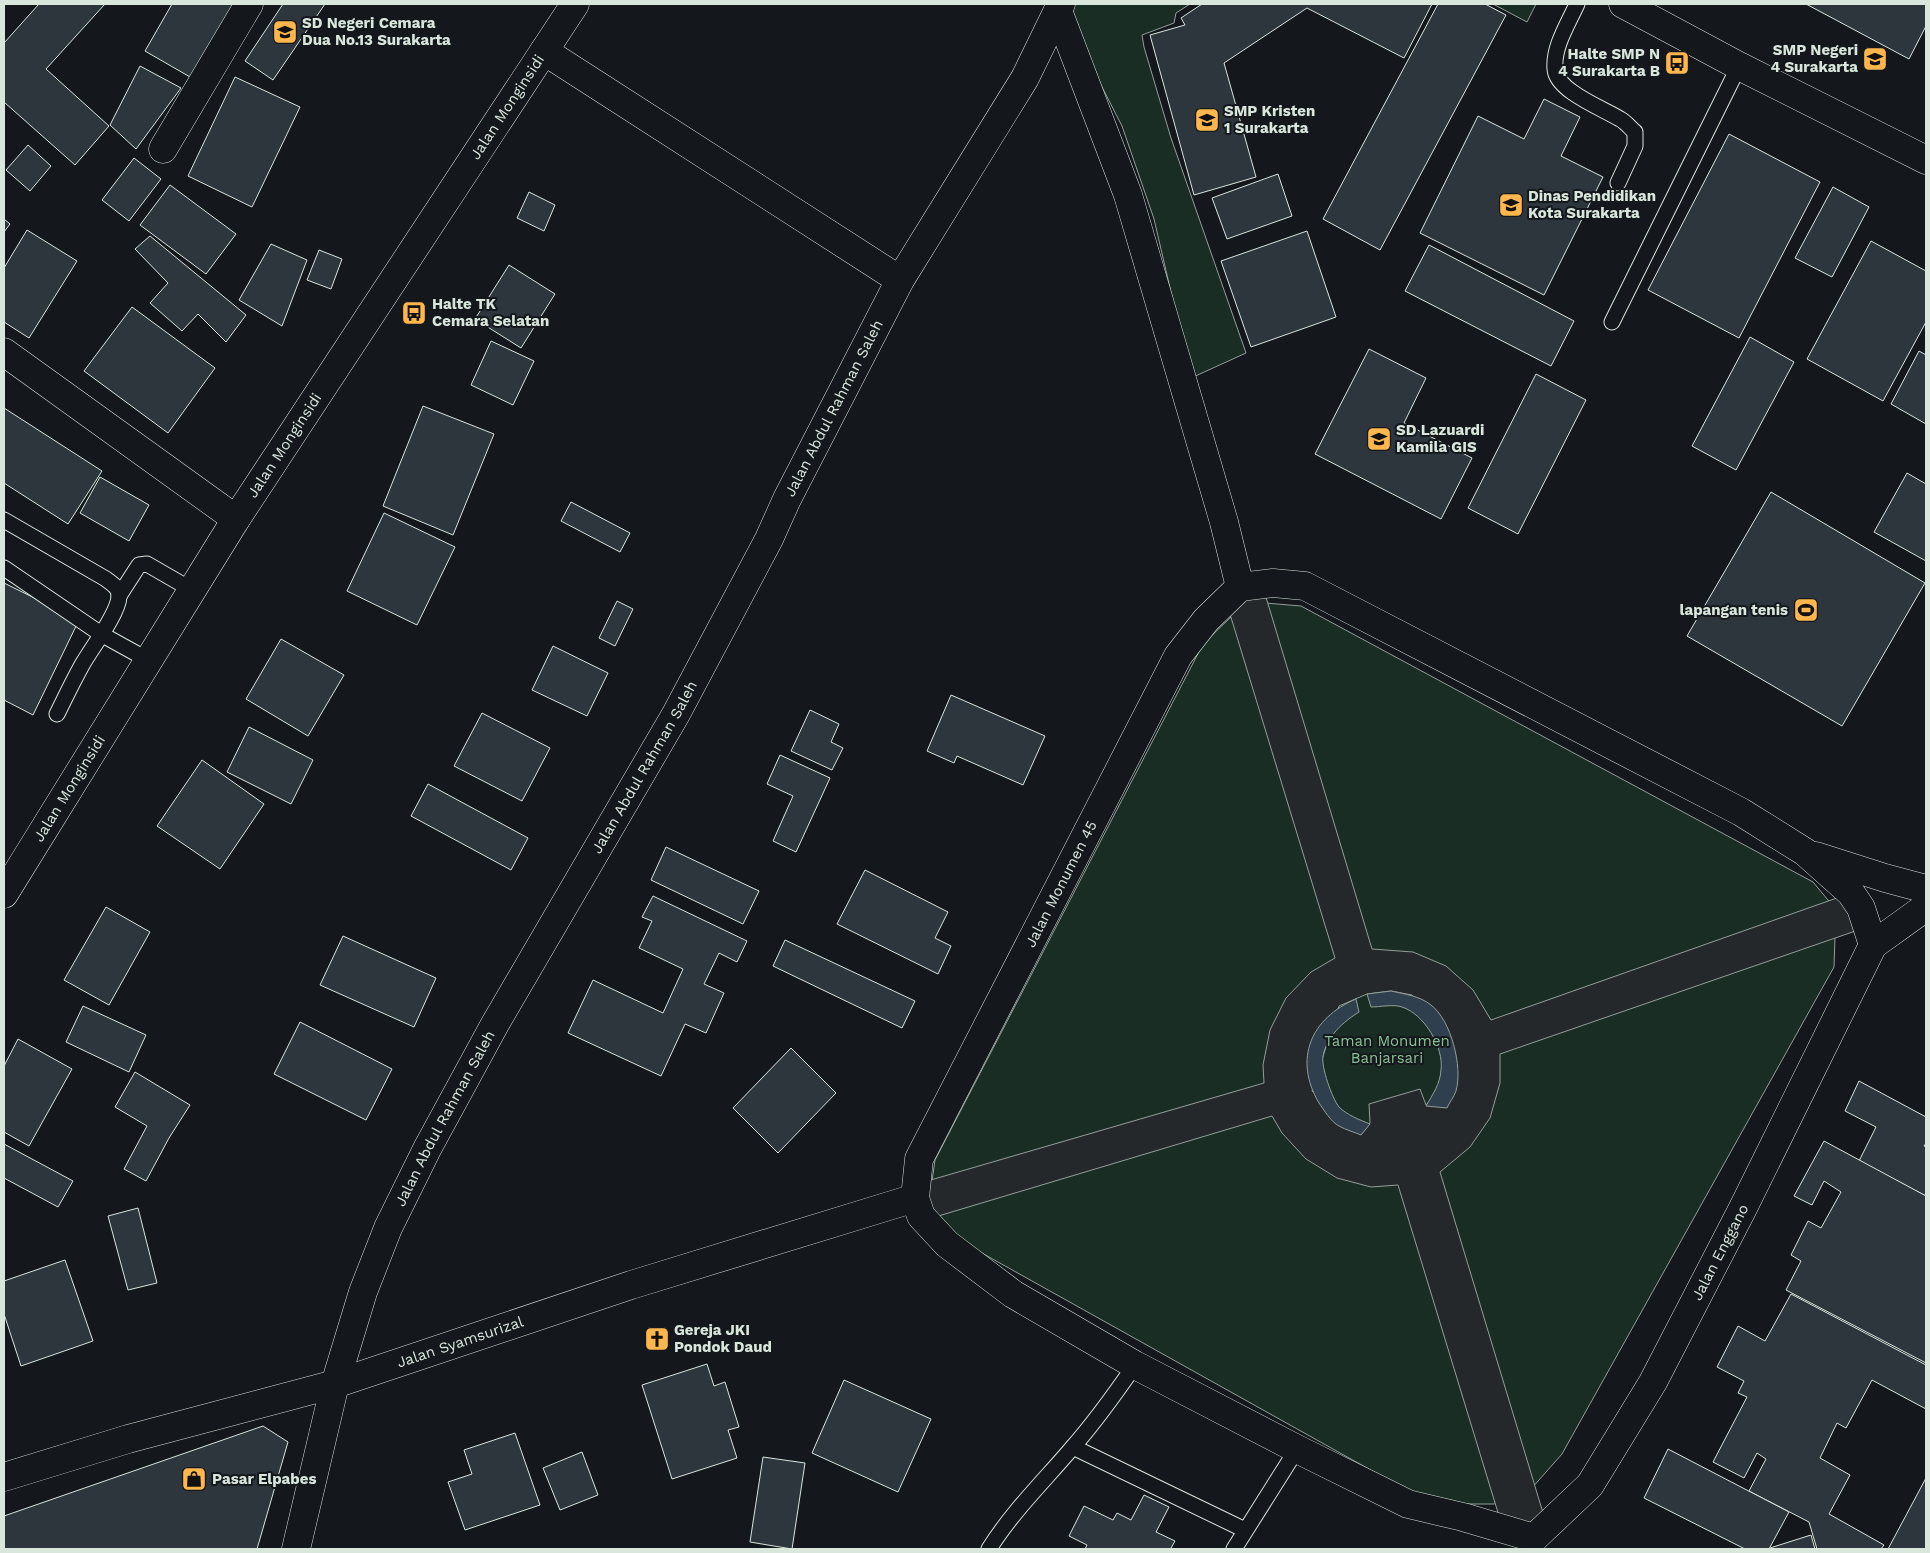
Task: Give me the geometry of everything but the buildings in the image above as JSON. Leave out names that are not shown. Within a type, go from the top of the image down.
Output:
[{"type":"street","points":[[163,148],[249,4]]},
{"type":"street","points":[[1623,4],[1739,66],[1926,160]]},
{"type":"street","points":[[1058,6],[1128,195],[1224,522],[1240,587],[1273,583],[1304,586],[1741,812],[1805,852],[1851,893],[1861,908],[1873,945],[1926,907]]},
{"type":"street","name":"Jalan Abdul Rahman Saleh","points":[[296,1549],[335,1384],[363,1292],[388,1228],[427,1149],[496,1024],[676,714],[769,539],[787,499],[900,280],[1025,78],[1058,6]]},
{"type":"street","name":"Jalan Monginsidi","points":[[4,894],[236,519],[544,51],[566,7]]},
{"type":"street","points":[[544,51],[900,280]]},
{"type":"street","points":[[4,352],[236,519]]},
{"type":"street","name":"Jalan Monumen 45","points":[[915,1198],[919,1159],[1178,656],[1206,620],[1240,587]]},
{"type":"street","points":[[1805,852],[1926,889]]},
{"type":"street","name":"Jalan Enggano","points":[[1535,1544],[1590,1485],[1652,1382],[1743,1208],[1873,945]]},
{"type":"street","points":[[915,1198],[921,1216],[947,1244],[1013,1294],[1135,1365],[1408,1504],[1463,1517],[1535,1544]]},
{"type":"street","name":"Jalan Syamsurizal","points":[[4,1477],[128,1439],[335,1384],[632,1285],[915,1198]]},
{"type":"lane","points":[[1576,4],[1561,39],[1555,70],[1558,81],[1566,88],[1623,120],[1634,132],[1635,146],[1618,183]]},
{"type":"lane","points":[[1612,322],[1739,66]]},
{"type":"lane","points":[[4,520],[106,579],[116,586],[119,596]]},
{"type":"lane","points":[[56,714],[116,608],[119,596],[139,565],[147,564],[192,590]]},
{"type":"lane","points":[[4,568],[102,634],[148,660]]},
{"type":"lane","points":[[989,1549],[1003,1526],[1073,1447],[1106,1406],[1135,1365]]},
{"type":"lane","points":[[1073,1447],[1245,1530]]},
{"type":"lane","points":[[1234,1549],[1297,1449]]},
{"type":"green space","points":[[1074,4],[1190,4],[1176,13],[1174,23],[1142,35],[1171,138],[1246,353],[1191,378],[1154,219],[1122,126],[1101,85],[1069,13]]},
{"type":"green space","points":[[1493,4],[1536,4],[1527,22]]},
{"type":"green space","name":"Taman Monumen Banjarsari","points":[[1265,603],[1301,606],[1813,882],[1833,906],[1834,967],[1562,1454],[1531,1489],[1494,1504],[1451,1504],[1410,1492],[955,1238],[937,1213],[932,1181],[935,1160],[1203,644],[1231,617]]},
{"type":"shaded area","points":[[1262,584],[1372,949],[1413,952],[1446,966],[1473,990],[1491,1020],[1851,893],[1867,927],[1500,1054],[1500,1083],[1490,1118],[1470,1147],[1440,1172],[1547,1526],[1503,1529],[1398,1185],[1371,1187],[1337,1178],[1306,1159],[1282,1133],[1272,1116],[925,1220],[917,1184],[1264,1083],[1263,1065],[1270,1030],[1286,998],[1311,972],[1335,958],[1226,601]],"holes":[[[1391,991],[1412,995],[1458,1066],[1426,1105],[1420,1089],[1369,1104],[1370,1123],[1361,1135],[1312,1091],[1339,1006],[1367,994]]]},
{"type":"water","points":[[1391,991],[1427,1002],[1438,1012],[1450,1032],[1456,1057],[1458,1081],[1456,1091],[1447,1108],[1426,1106],[1439,1080],[1441,1061],[1436,1042],[1425,1024],[1410,1011],[1399,1006],[1371,1007],[1367,994]]},
{"type":"water","points":[[1356,999],[1359,1012],[1347,1020],[1332,1036],[1325,1049],[1323,1061],[1333,1097],[1339,1107],[1350,1115],[1370,1124],[1361,1135],[1339,1126],[1330,1119],[1311,1087],[1307,1071],[1307,1056],[1311,1042],[1318,1029],[1340,1007]]},
{"type":"place","name":"SD Negeri Cemara Dua No.13 Surakarta","points":[[285,32]]},
{"type":"place","name":"SMP Negeri 4 Surakarta","points":[[1875,59]]},
{"type":"place","name":"Halte SMP N 4 Surakarta B","points":[[1677,63]]},
{"type":"place","name":"SMP Kristen 1 Surakarta","points":[[1207,120]]},
{"type":"place","name":"Dinas Pendidikan Kota Surakarta","points":[[1511,205]]},
{"type":"place","name":"Halte TK Cemara Selatan","points":[[414,313]]},
{"type":"place","name":"SD Lazuardi Kamila GIS","points":[[1379,439]]},
{"type":"place","name":"lapangan tenis","points":[[1806,610]]},
{"type":"place","name":"Gereja JKI Pondok Daud","points":[[657,1339]]},
{"type":"place","name":"Pasar Elpabes","points":[[194,1479]]}]
